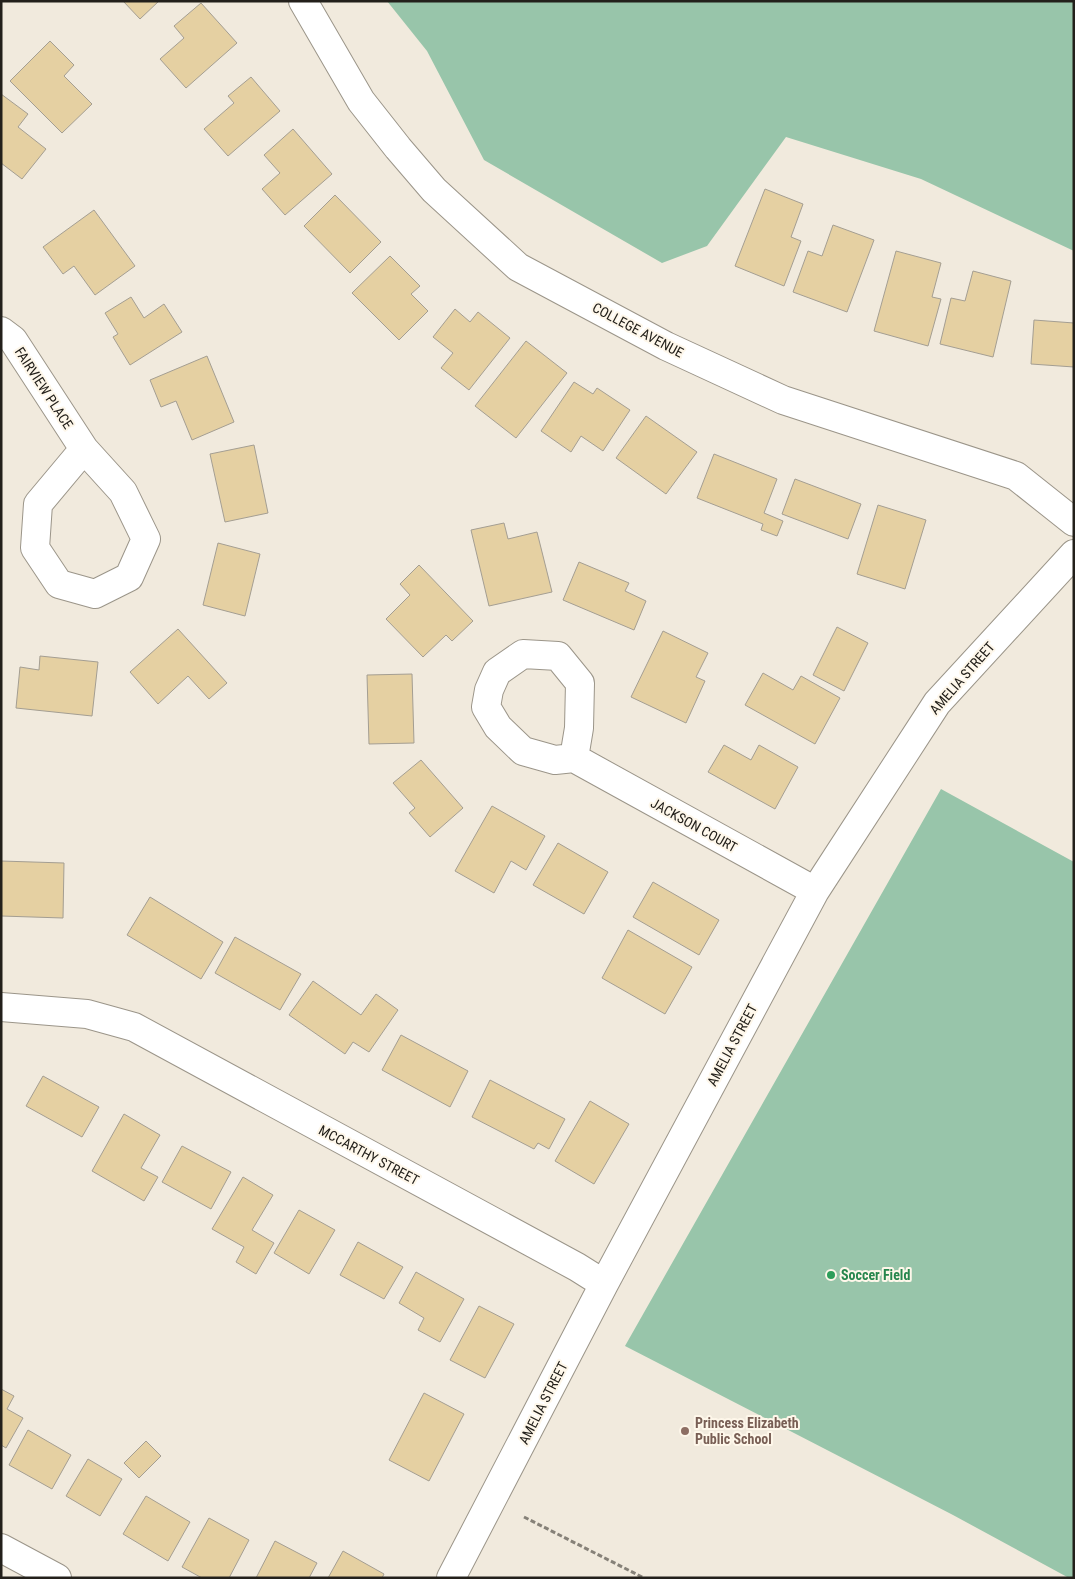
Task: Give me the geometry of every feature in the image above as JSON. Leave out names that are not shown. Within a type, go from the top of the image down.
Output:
[{"type":"street","name":"COLLEGE AVENUE","points":[[304,1],[360,101],[434,190],[518,266],[666,346],[783,400],[1016,476],[1074,522]]},
{"type":"street","name":"FAIRVIEW PLACE","points":[[1,331],[13,340],[84,449],[123,492],[146,539],[130,577],[94,594],[59,584],[35,548],[38,504],[84,449]]},
{"type":"street","name":"AMELIA STREET","points":[[451,1578],[604,1284],[815,891],[937,703],[1074,554]]},
{"type":"street","name":"JACKSON COURT","points":[[574,758],[815,891]]},
{"type":"street","name":"MCCARTHY STREET","points":[[1,1007],[87,1014],[134,1027],[577,1267],[604,1284]]},
{"type":"street","points":[[1,1548],[57,1578]]},
{"type":"path","points":[[524,1517],[644,1578]]},
{"type":"green space","points":[[387,1],[1074,1],[1074,251],[921,179],[786,137],[707,246],[662,263],[484,160],[427,51]]},
{"type":"green space","points":[[941,789],[1074,862],[1074,1578],[1069,1578],[953,1515],[625,1346]]},
{"type":"building","points":[[123,1],[159,1],[140,19]]},
{"type":"building","points":[[201,3],[237,43],[186,88],[160,59],[184,38],[174,26]]},
{"type":"building","points":[[50,41],[74,65],[64,76],[92,104],[62,133],[10,81]]},
{"type":"building","points":[[251,77],[280,111],[228,156],[204,129],[234,103],[228,96]]},
{"type":"building","points":[[1,94],[28,114],[18,127],[46,149],[22,179],[1,163]]},
{"type":"building","points":[[293,129],[332,174],[285,215],[262,189],[280,173],[264,155]]},
{"type":"building","points":[[765,189],[803,204],[791,237],[801,241],[784,286],[735,266]]},
{"type":"building","points":[[335,195],[381,242],[350,273],[304,226]]},
{"type":"building","points":[[94,210],[135,266],[95,295],[74,266],[63,274],[43,247]]},
{"type":"building","points":[[833,225],[874,240],[847,312],[793,292],[808,251],[822,256]]},
{"type":"building","points":[[896,251],[941,263],[932,297],[941,299],[928,346],[874,331]]},
{"type":"building","points":[[390,256],[420,286],[411,294],[428,311],[399,340],[352,293]]},
{"type":"building","points":[[973,271],[1011,281],[993,357],[940,344],[951,298],[965,301]]},
{"type":"building","points":[[131,297],[144,318],[164,304],[182,332],[130,365],[113,337],[118,334],[105,313]]},
{"type":"building","points":[[455,309],[470,322],[478,312],[510,338],[469,390],[441,368],[453,353],[433,337]]},
{"type":"building","points":[[1034,320],[1074,323],[1074,367],[1031,364]]},
{"type":"building","points":[[526,341],[567,373],[516,438],[475,406]]},
{"type":"building","points":[[207,356],[234,422],[192,440],[176,401],[161,407],[150,380]]},
{"type":"building","points":[[574,382],[593,394],[597,388],[630,410],[603,451],[581,436],[571,452],[541,431]]},
{"type":"building","points":[[646,416],[697,452],[666,494],[616,458]]},
{"type":"building","points":[[254,445],[268,513],[225,522],[210,454]]},
{"type":"building","points":[[714,454],[777,479],[764,513],[783,521],[777,536],[761,530],[763,524],[697,498]]},
{"type":"building","points":[[795,479],[861,504],[848,539],[782,514]]},
{"type":"building","points":[[878,505],[926,520],[905,589],[857,574]]},
{"type":"building","points":[[504,523],[508,539],[537,532],[552,592],[489,606],[471,530]]},
{"type":"building","points":[[218,543],[260,554],[245,616],[203,605]]},
{"type":"building","points":[[579,562],[629,583],[625,591],[646,601],[634,630],[563,600]]},
{"type":"building","points":[[419,565],[473,621],[452,641],[446,635],[423,657],[386,619],[410,595],[400,584]]},
{"type":"building","points":[[837,627],[868,643],[844,691],[813,675]]},
{"type":"building","points":[[178,629],[227,683],[209,699],[188,676],[158,704],[130,672]]},
{"type":"building","points":[[663,631],[708,653],[696,677],[705,681],[686,723],[631,697]]},
{"type":"building","points":[[40,656],[98,662],[92,716],[16,708],[20,667],[39,670]]},
{"type":"building","points":[[763,673],[793,690],[801,676],[840,698],[815,744],[745,705]]},
{"type":"building","points":[[412,674],[414,743],[369,744],[367,675]]},
{"type":"building","points":[[724,745],[751,760],[759,745],[798,767],[775,809],[708,772]]},
{"type":"building","points":[[421,760],[463,808],[430,837],[409,813],[415,808],[393,783]]},
{"type":"building","points":[[492,806],[545,836],[526,870],[511,861],[494,893],[455,871]]},
{"type":"building","points":[[558,843],[608,872],[584,914],[533,885]]},
{"type":"building","points":[[1,861],[64,863],[63,918],[1,916]]},
{"type":"building","points":[[653,882],[719,920],[699,955],[633,917]]},
{"type":"building","points":[[150,897],[223,942],[201,979],[127,935]]},
{"type":"building","points":[[628,930],[692,967],[665,1014],[602,978]]},
{"type":"building","points":[[235,937],[301,974],[280,1010],[215,973]]},
{"type":"building","points":[[313,981],[361,1015],[376,994],[398,1010],[369,1052],[353,1042],[345,1054],[289,1015]]},
{"type":"building","points":[[401,1035],[468,1071],[450,1107],[382,1070]]},
{"type":"building","points":[[43,1076],[99,1107],[82,1137],[26,1106]]},
{"type":"building","points":[[490,1080],[565,1119],[549,1149],[538,1143],[534,1149],[472,1117]]},
{"type":"building","points":[[590,1101],[629,1124],[594,1184],[555,1161]]},
{"type":"building","points":[[124,1114],[160,1135],[141,1168],[158,1177],[144,1201],[92,1171]]},
{"type":"building","points":[[182,1146],[231,1172],[211,1209],[162,1182]]},
{"type":"building","points":[[243,1177],[273,1195],[252,1230],[274,1243],[256,1274],[236,1262],[244,1247],[212,1229]]},
{"type":"building","points":[[299,1210],[335,1230],[309,1274],[274,1253]]},
{"type":"building","points":[[358,1242],[403,1267],[384,1299],[340,1275]]},
{"type":"building","points":[[416,1272],[464,1299],[440,1342],[418,1330],[424,1318],[399,1303]]},
{"type":"building","points":[[479,1306],[514,1324],[485,1378],[450,1360]]},
{"type":"building","points":[[1,1389],[14,1396],[7,1409],[23,1418],[6,1448],[1,1445]]},
{"type":"building","points":[[424,1393],[464,1414],[429,1481],[389,1460]]},
{"type":"building","points":[[28,1430],[71,1455],[52,1489],[9,1465]]},
{"type":"building","points":[[146,1441],[161,1456],[139,1478],[124,1463]]},
{"type":"building","points":[[88,1459],[122,1479],[100,1516],[66,1496]]},
{"type":"building","points":[[146,1496],[190,1522],[168,1561],[123,1534]]},
{"type":"building","points":[[209,1518],[249,1540],[229,1578],[202,1578],[182,1567]]},
{"type":"building","points":[[275,1541],[317,1563],[309,1578],[256,1578]]},
{"type":"building","points":[[343,1551],[384,1574],[382,1578],[328,1578]]},
{"type":"place","name":"Soccer Field","points":[[831,1275]]},
{"type":"place","name":"Princess Elizabeth Public School","points":[[685,1431]]}]
